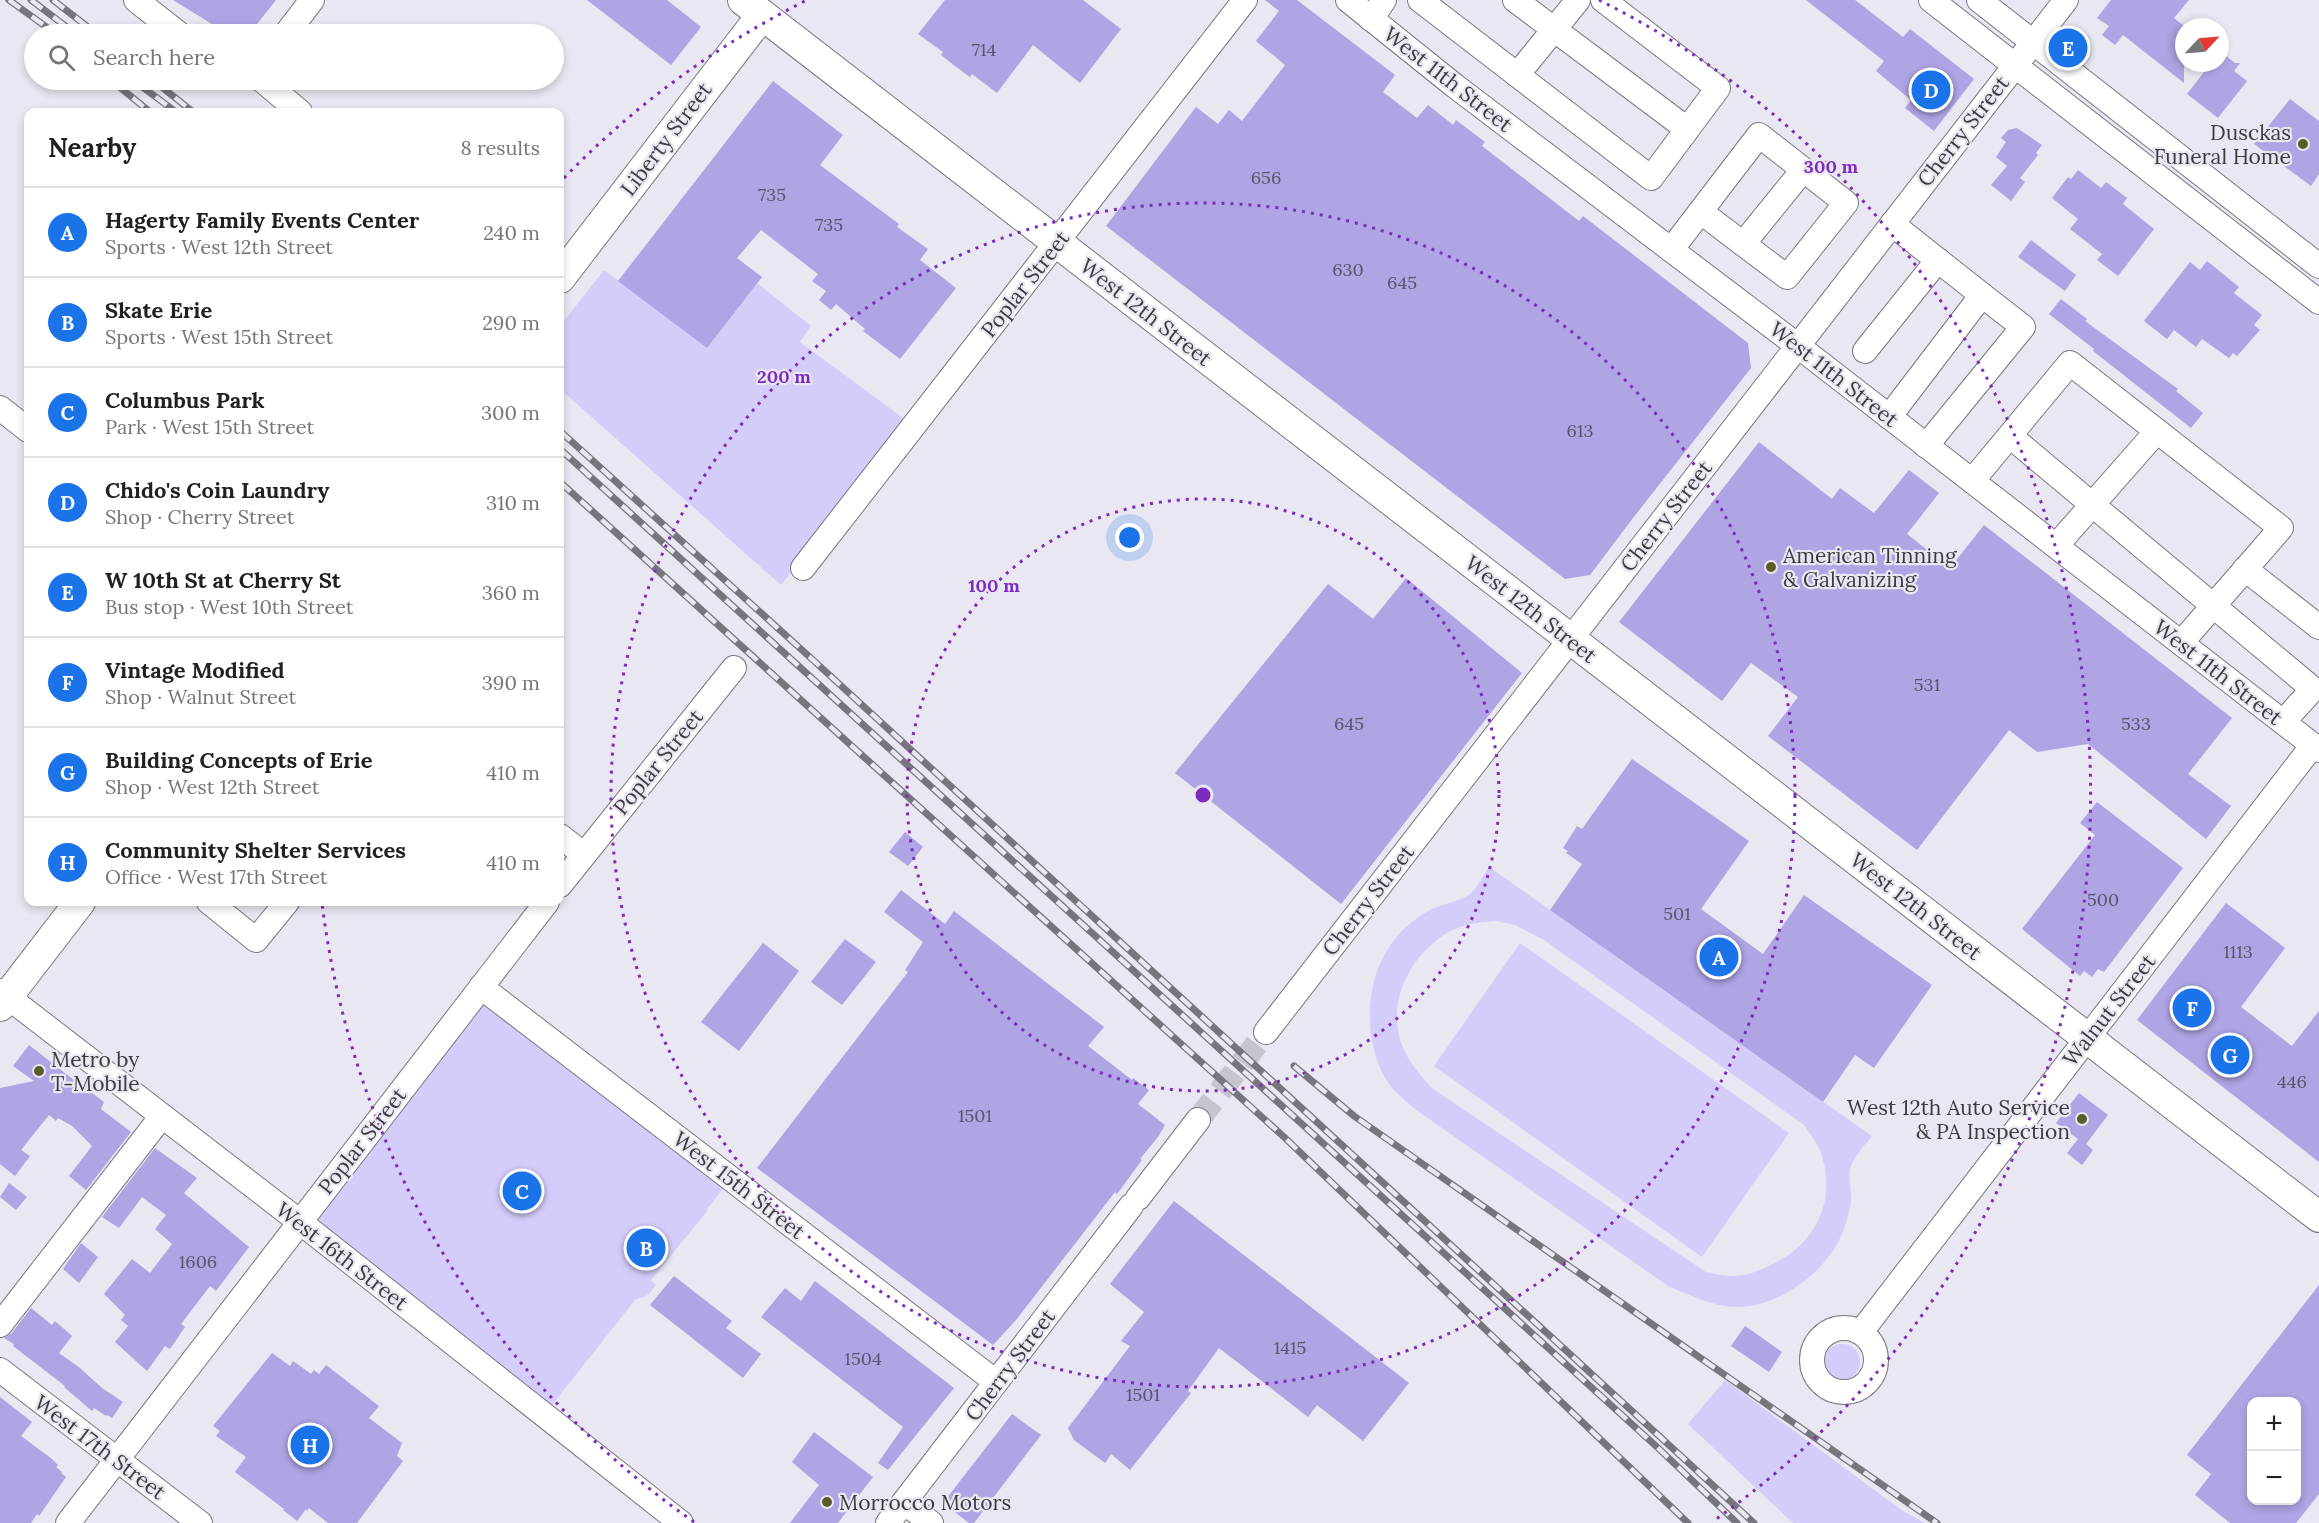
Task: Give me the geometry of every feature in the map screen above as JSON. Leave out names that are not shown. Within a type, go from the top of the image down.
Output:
[{"type":"main road","name":"West 12th Street","points":[[759,5],[1057,243],[2319,1217]]},
{"type":"main road","name":"Liberty Street","points":[[564,273],[759,5]]},
{"type":"main road","points":[[2,998],[77,906]]},
{"type":"street","points":[[136,0],[166,24]]},
{"type":"street","points":[[294,24],[312,0]]},
{"type":"street","name":"Poplar Street","points":[[803,568],[1245,0]]},
{"type":"street","name":"West 11th Street","points":[[1348,0],[1378,9],[1455,86],[1798,346],[2316,747]]},
{"type":"street","points":[[1420,0],[1651,178],[1718,88],[1603,0]]},
{"type":"street","points":[[1515,0],[1687,129]]},
{"type":"street","points":[[1517,75],[1578,0]]},
{"type":"street","points":[[1931,0],[2319,302]]},
{"type":"street","points":[[1979,0],[2319,266]]},
{"type":"street","name":"Cherry Street","points":[[1266,1032],[2014,64],[2066,0]]},
{"type":"street","points":[[274,90],[295,108]]},
{"type":"street","points":[[1671,250],[1758,135],[1846,202],[1787,277],[1701,212]]},
{"type":"street","points":[[1743,244],[1803,170]]},
{"type":"street","points":[[1892,224],[2023,327],[1926,446]]},
{"type":"street","points":[[2272,265],[2289,242]]},
{"type":"street","points":[[1865,351],[1938,260]]},
{"type":"street","points":[[1889,417],[1982,295]]},
{"type":"street","points":[[1972,481],[2070,363],[2281,528],[2181,643]]},
{"type":"street","points":[[0,408],[24,427]]},
{"type":"street","points":[[2056,546],[2157,431]]},
{"type":"street","points":[[2010,436],[2214,606],[2317,688],[2283,722]]},
{"type":"street","points":[[2245,569],[2319,627]]},
{"type":"street","name":"Poplar Street","points":[[564,880],[734,668]]},
{"type":"street","name":"Walnut Street","points":[[1861,1332],[2087,1038],[2316,747]]},
{"type":"street","points":[[564,839],[583,854]]},
{"type":"street","points":[[213,906],[256,940],[283,906]]},
{"type":"street","name":"Poplar Street","points":[[68,1523],[544,906]]},
{"type":"street","name":"West 15th Street","points":[[481,987],[996,1382]]},
{"type":"street","name":"West 16th Street","points":[[2,998],[162,1116],[300,1222],[681,1523]]},
{"type":"street","points":[[0,1325],[162,1116]]},
{"type":"street","name":"Cherry Street","points":[[888,1523],[1198,1120]]},
{"type":"street","name":"West 17th Street","points":[[0,1370],[200,1523]]},
{"type":"street","points":[[904,1502],[931,1523]]},
{"type":"shaded area","points":[[604,270],[707,348],[757,283],[811,326],[800,342],[910,423],[781,585],[564,393],[564,321]]},
{"type":"shaded area","points":[[1489,867],[1872,1136],[1857,1154],[1851,1166],[1849,1214],[1837,1244],[1827,1258],[1802,1283],[1771,1300],[1738,1307],[1711,1303],[1668,1286],[1419,1112],[1391,1086],[1376,1058],[1370,1018],[1375,978],[1382,959],[1406,927],[1436,907],[1470,894]],"holes":[[[1496,921],[1515,925],[1544,940],[1804,1125],[1819,1148],[1825,1166],[1826,1183],[1825,1200],[1820,1216],[1802,1244],[1773,1264],[1749,1274],[1730,1276],[1706,1272],[1433,1089],[1409,1059],[1398,1032],[1397,1015],[1404,983],[1412,968],[1433,943],[1458,927]]]},
{"type":"shaded area","points":[[1520,943],[1789,1133],[1702,1257],[1434,1066]]},
{"type":"shaded area","points":[[481,987],[731,1179],[651,1280],[656,1285],[648,1295],[635,1300],[544,1415],[300,1222]]},
{"type":"shaded area","points":[[1842,1344],[1855,1349],[1860,1362],[1855,1375],[1842,1380],[1829,1375],[1824,1362],[1829,1349]]},
{"type":"shaded area","points":[[1725,1380],[1903,1511],[1925,1523],[1793,1523],[1688,1424]]},
{"type":"building","points":[[173,0],[276,0],[257,24],[212,24]]},
{"type":"building","points":[[587,0],[667,0],[701,27],[671,65]]},
{"type":"building","points":[[945,0],[1083,0],[1121,29],[1080,83],[1033,45],[997,93],[972,74],[970,77],[955,66],[941,55],[943,52],[918,34]]},
{"type":"building","points":[[1265,0],[1297,0],[1395,75],[1383,92],[1417,118],[1428,105],[1453,125],[1456,120],[1485,142],[1482,146],[1579,221],[1583,216],[1748,343],[1751,368],[1590,575],[1565,579],[1106,226],[1196,107],[1218,124],[1229,110],[1242,121],[1285,65],[1256,41],[1279,11]]},
{"type":"building","points":[[1806,0],[1855,0],[1903,37],[1910,29],[1974,79],[1934,131],[1905,108],[1911,100],[1876,71],[1884,61]]},
{"type":"building","points":[[2111,0],[2189,0],[2174,18],[2175,72],[2184,72],[2184,83],[2123,35],[2115,45],[2102,35],[2109,26],[2097,18]]},
{"type":"building","points":[[2229,58],[2235,63],[2240,63],[2234,71],[2247,81],[2218,118],[2187,94],[2204,72],[2229,72]]},
{"type":"building","points":[[773,81],[843,135],[820,165],[899,224],[897,227],[928,249],[920,260],[956,288],[900,359],[863,331],[865,329],[836,304],[831,310],[819,300],[826,291],[812,281],[818,274],[761,230],[737,258],[762,277],[707,348],[618,281]]},
{"type":"building","points":[[2290,99],[2319,121],[2319,174],[2311,186],[2254,144]]},
{"type":"building","points":[[2017,128],[2042,145],[2036,153],[2038,155],[2020,178],[2025,182],[2011,201],[1991,185],[2007,166],[1996,157],[2006,142],[2001,138],[2008,130]]},
{"type":"building","points":[[2078,170],[2101,188],[2106,182],[2127,198],[2123,204],[2154,229],[2118,276],[2097,260],[2102,254],[2070,229],[2078,219],[2052,198],[2068,177],[2071,179]]},
{"type":"building","points":[[2031,240],[2076,275],[2065,291],[2018,257]]},
{"type":"building","points":[[2207,261],[2239,287],[2234,293],[2262,315],[2254,325],[2260,330],[2237,356],[2233,353],[2229,358],[2202,339],[2196,347],[2174,330],[2167,339],[2144,321],[2190,262],[2200,270]]},
{"type":"building","points":[[2061,299],[2087,319],[2085,321],[2178,389],[2176,391],[2203,413],[2191,428],[2049,314]]},
{"type":"building","points":[[1759,442],[1832,499],[1840,488],[1874,513],[1909,470],[1939,493],[1907,534],[1950,568],[1984,525],[2232,718],[2188,774],[2231,806],[2206,839],[2088,744],[2037,752],[2009,730],[1917,850],[1768,736],[1798,697],[1751,663],[1722,701],[1619,622]]},
{"type":"building","points":[[1406,578],[1522,673],[1341,904],[1175,773],[1328,584],[1373,619]]},
{"type":"building","points":[[1632,759],[1749,841],[1701,909],[1763,954],[1804,895],[1932,985],[1874,1068],[1855,1055],[1823,1102],[1550,910],[1582,864],[1566,853],[1568,851],[1563,848],[1577,826],[1582,829]]},
{"type":"building","points":[[2097,802],[2183,868],[2104,972],[2098,969],[2092,977],[2084,971],[2080,976],[2022,929],[2095,835],[2080,823]]},
{"type":"building","points":[[905,832],[923,847],[908,866],[889,852]]},
{"type":"building","points":[[901,890],[945,924],[954,911],[1104,1027],[1088,1046],[1132,1080],[1133,1078],[1149,1090],[1138,1104],[1165,1125],[1117,1194],[1115,1192],[1016,1320],[993,1345],[757,1168],[908,972],[905,970],[923,942],[884,912]]},
{"type":"building","points":[[2226,903],[2285,948],[2241,1007],[2292,1046],[2319,1011],[2319,1162],[2137,1020]]},
{"type":"building","points":[[845,939],[876,962],[842,1005],[811,982]]},
{"type":"building","points":[[763,943],[799,971],[739,1051],[701,1022]]},
{"type":"building","points":[[29,1045],[75,1081],[84,1093],[87,1089],[104,1102],[101,1109],[131,1132],[86,1190],[69,1176],[92,1146],[72,1126],[58,1118],[56,1121],[49,1115],[21,1150],[30,1156],[15,1176],[0,1164],[0,1088],[34,1081],[13,1066]]},
{"type":"building","points":[[2079,1093],[2108,1115],[2086,1144],[2093,1150],[2082,1165],[2067,1153],[2078,1139],[2056,1123]]},
{"type":"building","points":[[155,1148],[197,1178],[184,1193],[249,1247],[216,1291],[210,1286],[181,1324],[185,1327],[170,1349],[165,1346],[147,1371],[115,1342],[128,1326],[121,1320],[125,1315],[104,1294],[132,1259],[150,1273],[172,1244],[155,1229],[166,1215],[142,1197],[119,1228],[102,1217]]},
{"type":"building","points":[[9,1183],[27,1197],[16,1210],[0,1197]]},
{"type":"building","points":[[1174,1201],[1409,1383],[1363,1441],[1317,1405],[1308,1417],[1219,1348],[1188,1391],[1191,1393],[1130,1470],[1111,1454],[1105,1463],[1074,1440],[1068,1428],[1130,1346],[1121,1341],[1144,1312],[1110,1284]]},
{"type":"building","points":[[81,1243],[98,1257],[79,1283],[63,1269]]},
{"type":"building","points":[[674,1276],[732,1321],[726,1328],[761,1354],[743,1378],[650,1305]]},
{"type":"building","points":[[815,1281],[954,1388],[888,1470],[878,1463],[903,1427],[761,1317],[785,1288],[801,1301]]},
{"type":"building","points":[[2319,1285],[2319,1494],[2296,1523],[2230,1523],[2195,1495],[2211,1474],[2187,1455]]},
{"type":"building","points":[[31,1308],[52,1325],[55,1321],[72,1336],[59,1353],[123,1402],[112,1418],[94,1408],[92,1411],[65,1386],[4,1338],[11,1334]]},
{"type":"building","points":[[1745,1326],[1782,1352],[1769,1372],[1731,1346]]},
{"type":"building","points":[[272,1353],[290,1366],[293,1361],[311,1374],[314,1370],[319,1374],[326,1365],[379,1406],[369,1418],[402,1443],[397,1456],[403,1461],[357,1523],[328,1523],[309,1508],[297,1521],[235,1472],[246,1457],[216,1436],[220,1431],[213,1426]]},
{"type":"building","points":[[0,1397],[32,1422],[21,1436],[52,1459],[66,1477],[39,1516],[37,1514],[31,1523],[0,1523]]},
{"type":"building","points":[[1012,1414],[1041,1435],[974,1523],[969,1523],[943,1503]]},
{"type":"building","points":[[814,1432],[873,1477],[838,1523],[790,1523],[819,1485],[792,1462]]},
{"type":"tunnel","points":[[1198,1120],[1266,1032]]},
{"type":"railway","points":[[9,0],[42,24]]},
{"type":"railway","points":[[31,0],[63,24]]},
{"type":"railway","points":[[53,0],[84,24]]},
{"type":"railway","points":[[123,90],[145,108]]},
{"type":"railway","points":[[146,90],[171,108]]},
{"type":"railway","points":[[166,90],[188,108]]},
{"type":"railway","points":[[564,435],[1754,1523]]},
{"type":"railway","points":[[564,453],[1657,1447],[1737,1523]]},
{"type":"railway","points":[[564,486],[1284,1137],[1688,1523]]},
{"type":"railway","points":[[1294,1066],[1354,1116],[1937,1523]]},
{"type":"place","name":"W 10th St at Cherry St","points":[[2068,48]]},
{"type":"place","name":"Chido's Coin Laundry","points":[[1931,90]]},
{"type":"place","name":"Dusckas Funeral Home","points":[[2303,144]]},
{"type":"place","name":"American Tinning & Galvanizing","points":[[1771,567]]},
{"type":"place","name":"Hagerty Family Events Center","points":[[1719,957]]},
{"type":"place","name":"Vintage Modified","points":[[2192,1008]]},
{"type":"place","name":"Building Concepts of Erie","points":[[2230,1055]]},
{"type":"place","name":"Metro by T-Mobile","points":[[39,1071]]},
{"type":"place","name":"West 12th Auto Service & PA Inspection","points":[[2082,1119]]},
{"type":"place","name":"Columbus Park","points":[[522,1191]]},
{"type":"place","name":"Skate Erie","points":[[646,1248]]},
{"type":"place","name":"Community Shelter Services","points":[[310,1445]]},
{"type":"place","name":"Morrocco Motors","points":[[827,1502]]}]
